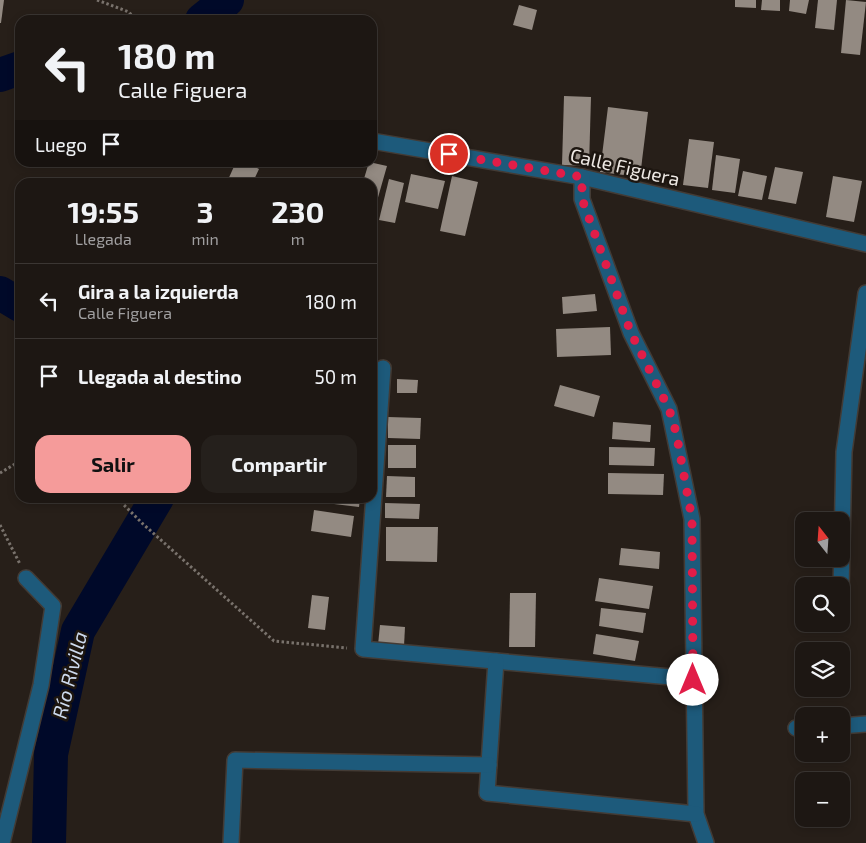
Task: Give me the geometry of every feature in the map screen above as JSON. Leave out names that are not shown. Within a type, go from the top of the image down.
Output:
[{"type":"street","name":"Calle Figuera","points":[[377,142],[582,177],[866,244]]},
{"type":"street","points":[[582,177],[582,199],[631,333],[669,409],[676,432],[692,519],[696,814],[706,843]]},
{"type":"street","points":[[841,577],[844,452],[866,293]]},
{"type":"street","points":[[377,452],[383,368]]},
{"type":"street","points":[[373,503],[363,649],[693,680]]},
{"type":"street","points":[[2,843],[41,685],[53,606],[26,578]]},
{"type":"street","points":[[496,662],[487,793],[696,814]]},
{"type":"street","points":[[850,725],[866,724]]},
{"type":"street","points":[[231,843],[234,760],[489,765]]},
{"type":"path","points":[[97,0],[129,12],[131,15]]},
{"type":"path","points":[[0,473],[15,464]]},
{"type":"path","points":[[122,503],[274,641],[363,649]]},
{"type":"path","points":[[0,525],[26,578]]},
{"type":"building","points":[[0,0],[4,0],[1,23],[0,23]]},
{"type":"building","points":[[735,0],[756,0],[756,8],[735,7]]},
{"type":"building","points":[[762,0],[780,0],[780,11],[761,10]]},
{"type":"building","points":[[790,0],[809,0],[806,14],[789,11]]},
{"type":"building","points":[[818,0],[837,0],[834,30],[815,28]]},
{"type":"building","points":[[846,0],[866,2],[860,55],[841,53]]},
{"type":"building","points":[[519,5],[537,10],[532,30],[513,25]]},
{"type":"building","points":[[564,96],[591,97],[589,166],[562,165]]},
{"type":"building","points":[[608,107],[648,112],[640,177],[600,172]]},
{"type":"building","points":[[689,139],[714,142],[708,188],[683,185]]},
{"type":"building","points":[[716,155],[740,159],[735,193],[712,190]]},
{"type":"building","points":[[377,164],[387,166],[377,201],[377,178],[364,178],[368,167],[377,167]]},
{"type":"building","points":[[234,167],[255,167],[259,169],[255,178],[229,178]]},
{"type":"building","points":[[775,167],[803,172],[796,204],[768,199]]},
{"type":"building","points":[[743,171],[767,176],[762,200],[738,196]]},
{"type":"building","points":[[411,174],[445,181],[438,209],[405,202]]},
{"type":"building","points":[[452,176],[478,182],[465,236],[440,231]]},
{"type":"building","points":[[833,176],[862,181],[854,222],[826,217]]},
{"type":"building","points":[[389,179],[404,183],[395,223],[379,220]]},
{"type":"building","points":[[595,294],[597,311],[563,314],[562,297]]},
{"type":"building","points":[[610,327],[611,355],[557,357],[556,329]]},
{"type":"building","points":[[397,379],[418,380],[417,393],[397,393]]},
{"type":"building","points":[[560,385],[600,396],[594,417],[554,406]]},
{"type":"building","points":[[388,417],[421,418],[420,439],[388,438]]},
{"type":"building","points":[[613,422],[651,425],[650,442],[612,439]]},
{"type":"building","points":[[388,445],[416,445],[416,468],[388,468]]},
{"type":"building","points":[[609,447],[655,448],[654,466],[609,465]]},
{"type":"building","points":[[608,473],[664,474],[663,495],[608,494]]},
{"type":"building","points":[[387,476],[415,477],[415,497],[386,497]]},
{"type":"building","points":[[334,503],[359,503],[359,507]]},
{"type":"building","points":[[385,503],[420,504],[419,519],[385,518]]},
{"type":"building","points":[[314,510],[354,516],[351,537],[311,531]]},
{"type":"building","points":[[386,527],[438,527],[437,562],[386,561]]},
{"type":"building","points":[[621,548],[660,552],[659,569],[619,565]]},
{"type":"building","points":[[599,578],[653,586],[649,609],[595,601]]},
{"type":"building","points":[[510,593],[536,593],[535,647],[509,647]]},
{"type":"building","points":[[312,595],[329,597],[325,630],[308,628]]},
{"type":"building","points":[[601,608],[646,613],[643,633],[599,626]]},
{"type":"building","points":[[380,625],[405,627],[404,646],[378,645]]},
{"type":"building","points":[[596,634],[639,641],[635,661],[593,654]]},
{"type":"waterway","name":"Río Rivilla","points":[[208,15],[227,0]]},
{"type":"waterway","name":"Río Rivilla","points":[[0,75],[15,70]]},
{"type":"waterway","name":"Río Rivilla","points":[[0,293],[15,302]]},
{"type":"waterway","name":"Río Rivilla","points":[[49,843],[51,754],[78,631],[154,503]]},
{"type":"route","points":[[449,154],[582,177],[582,199],[631,333],[669,409],[676,432],[692,519],[693,680]]}]
